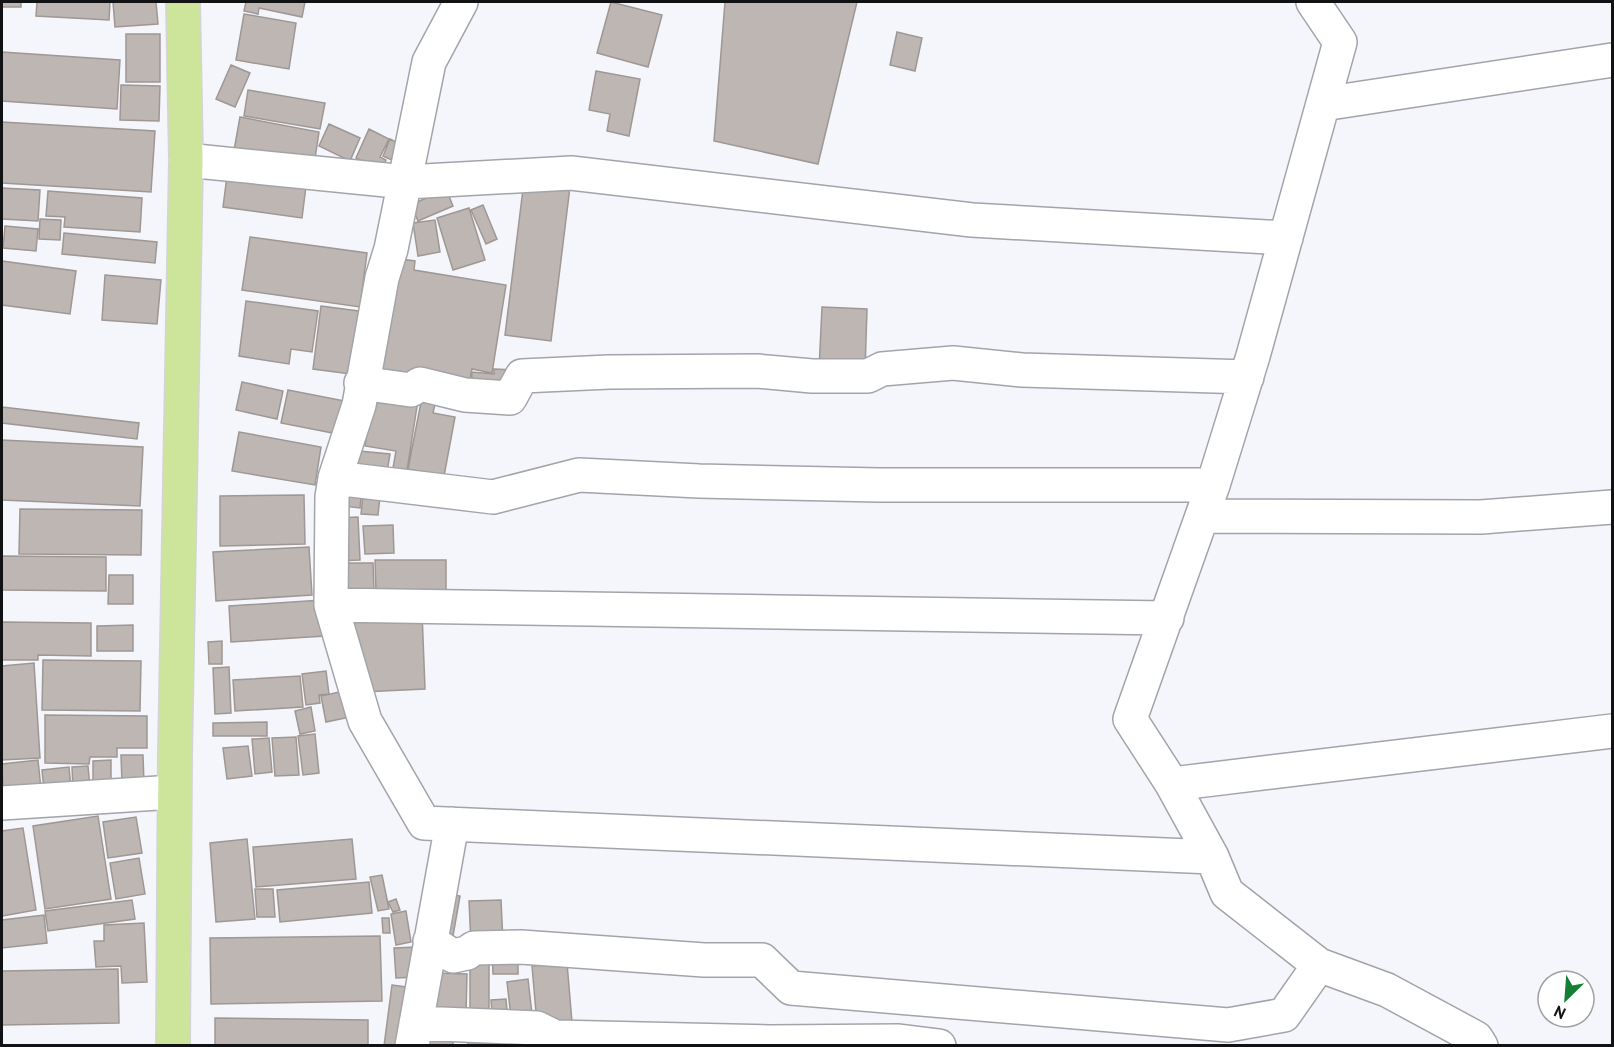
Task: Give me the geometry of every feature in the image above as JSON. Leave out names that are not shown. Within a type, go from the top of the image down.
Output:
[{"type":"main road","points":[[173,1046],[174,792],[186,160],[183,2]]},
{"type":"street","points":[[461,2],[429,62],[406,182],[382,278],[358,405],[335,478],[332,497],[331,605],[365,721],[424,823],[1212,857]]},
{"type":"street","points":[[1316,2],[1340,42],[1247,377],[1203,516],[1130,719],[1172,784],[1212,857],[1227,893],[1319,965],[1387,990],[1476,1038],[1481,1046]]},
{"type":"street","points":[[1323,104],[1612,60]]},
{"type":"street","points":[[186,160],[406,182],[571,173],[972,219],[1286,238]]},
{"type":"street","points":[[361,383],[411,390],[420,384],[465,395],[510,398],[522,376],[609,372],[757,371],[812,376],[868,376],[882,369],[953,363],[1022,370],[1247,377]]},
{"type":"street","points":[[335,478],[493,497],[579,475],[699,482],[1213,486]]},
{"type":"street","points":[[1203,516],[1481,517],[1612,507]]},
{"type":"street","points":[[331,605],[1167,618]]},
{"type":"street","points":[[1172,784],[1612,731]]},
{"type":"street","points":[[2,803],[174,792]]},
{"type":"street","points":[[452,824],[414,1034],[537,1028],[555,1038],[770,1042],[899,1041],[939,1046]]},
{"type":"street","points":[[430,941],[453,956],[467,953],[474,948],[521,947],[704,960],[762,960],[791,988],[1228,1025],[1284,1015],[1319,965]]},
{"type":"street","points":[[1202,1046],[1228,1025]]},
{"type":"building","points":[[2,2],[21,2],[21,7],[2,7]]},
{"type":"building","points":[[37,2],[110,2],[109,20],[36,16]]},
{"type":"building","points":[[113,2],[156,2],[158,24],[115,27]]},
{"type":"building","points":[[246,2],[305,2],[302,17],[259,8],[258,14],[244,11]]},
{"type":"building","points":[[611,2],[662,15],[648,67],[597,53]]},
{"type":"building","points":[[725,2],[857,2],[818,164],[714,141]]},
{"type":"building","points":[[244,14],[296,23],[289,69],[236,60]]},
{"type":"building","points":[[897,32],[922,38],[915,71],[890,65]]},
{"type":"building","points":[[126,34],[160,34],[160,82],[126,82]]},
{"type":"building","points":[[2,52],[120,60],[117,109],[2,101]]},
{"type":"building","points":[[231,65],[250,73],[235,107],[216,99]]},
{"type":"building","points":[[596,71],[640,79],[629,136],[607,131],[610,114],[589,110]]},
{"type":"building","points":[[121,85],[160,86],[159,121],[120,120]]},
{"type":"building","points":[[248,90],[325,103],[320,129],[244,116]]},
{"type":"building","points":[[240,117],[319,132],[313,171],[233,156]]},
{"type":"building","points":[[2,122],[155,131],[151,192],[2,183]]},
{"type":"building","points":[[329,124],[360,138],[350,161],[319,146]]},
{"type":"building","points":[[369,129],[389,139],[380,157],[386,160],[382,170],[356,158]]},
{"type":"building","points":[[390,139],[408,148],[401,164],[383,156]]},
{"type":"building","points":[[228,168],[307,178],[302,218],[223,207]]},
{"type":"building","points":[[524,181],[570,187],[551,341],[505,335]]},
{"type":"building","points":[[2,188],[40,190],[38,221],[2,219]]},
{"type":"building","points":[[446,189],[453,206],[418,221],[411,205]]},
{"type":"building","points":[[48,191],[142,198],[140,232],[64,227],[65,217],[46,216]]},
{"type":"building","points":[[483,205],[497,239],[486,244],[471,210]]},
{"type":"building","points":[[469,208],[485,260],[453,270],[437,218]]},
{"type":"building","points":[[40,219],[61,220],[60,240],[39,239]]},
{"type":"building","points":[[435,220],[440,252],[418,256],[413,223]]},
{"type":"building","points":[[5,226],[38,229],[36,251],[3,248]]},
{"type":"building","points":[[64,233],[157,242],[155,263],[62,254]]},
{"type":"building","points":[[250,237],[367,253],[360,307],[242,290]]},
{"type":"building","points":[[394,258],[415,261],[414,270],[506,285],[492,373],[472,369],[468,388],[412,369],[409,386],[374,380]]},
{"type":"building","points":[[2,261],[76,271],[70,314],[2,305]]},
{"type":"building","points":[[105,275],[161,280],[157,324],[102,320]]},
{"type":"building","points":[[246,301],[318,311],[312,352],[291,349],[289,364],[239,356]]},
{"type":"building","points":[[321,306],[366,312],[358,375],[313,369]]},
{"type":"building","points":[[822,307],[867,309],[865,372],[819,370]]},
{"type":"building","points":[[494,369],[513,370],[511,395],[471,392],[472,372],[494,374]]},
{"type":"building","points":[[242,382],[283,391],[277,419],[236,410]]},
{"type":"building","points":[[374,387],[419,394],[407,470],[393,468],[396,451],[365,446]]},
{"type":"building","points":[[288,390],[350,402],[343,435],[281,423]]},
{"type":"building","points":[[423,392],[437,395],[433,413],[455,417],[444,476],[408,469]]},
{"type":"building","points":[[2,407],[139,423],[137,439],[2,423]]},
{"type":"building","points":[[239,432],[321,447],[315,485],[232,471]]},
{"type":"building","points":[[2,440],[143,447],[140,506],[2,500]]},
{"type":"building","points":[[359,451],[390,454],[386,478],[357,475]]},
{"type":"building","points":[[362,487],[360,508],[335,505]]},
{"type":"building","points":[[304,495],[305,544],[220,546],[220,496]]},
{"type":"building","points":[[363,495],[380,496],[378,515],[361,514]]},
{"type":"building","points":[[20,509],[142,510],[141,555],[19,554]]},
{"type":"building","points":[[358,517],[360,560],[334,561],[333,518]]},
{"type":"building","points":[[393,525],[394,553],[365,554],[363,526]]},
{"type":"building","points":[[309,547],[312,595],[216,601],[213,552]]},
{"type":"building","points":[[2,556],[106,557],[106,591],[2,590]]},
{"type":"building","points":[[375,560],[446,560],[446,594],[376,593]]},
{"type":"building","points":[[336,563],[373,563],[374,591],[336,592]]},
{"type":"building","points":[[109,575],[133,575],[133,604],[108,604]]},
{"type":"building","points":[[322,600],[325,636],[231,642],[229,606]]},
{"type":"building","points":[[422,612],[425,689],[362,692],[344,615]]},
{"type":"building","points":[[2,622],[91,623],[91,656],[38,655],[38,660],[2,660]]},
{"type":"building","points":[[133,625],[133,651],[97,651],[97,626]]},
{"type":"building","points":[[222,641],[222,664],[209,664],[208,642]]},
{"type":"building","points":[[43,660],[141,661],[140,711],[42,710]]},
{"type":"building","points":[[34,663],[40,758],[2,760],[2,666]]},
{"type":"building","points":[[229,667],[231,713],[215,714],[213,668]]},
{"type":"building","points":[[326,671],[329,694],[319,695],[320,703],[306,705],[302,674]]},
{"type":"building","points":[[300,676],[303,707],[235,711],[233,680]]},
{"type":"building","points":[[349,690],[355,716],[326,722],[321,696]]},
{"type":"building","points":[[311,707],[315,731],[300,734],[295,711]]},
{"type":"building","points":[[45,715],[147,716],[147,748],[117,748],[117,757],[90,757],[89,764],[45,763]]},
{"type":"building","points":[[267,722],[267,736],[213,736],[213,723]]},
{"type":"building","points":[[315,734],[319,773],[303,775],[298,736]]},
{"type":"building","points":[[296,737],[299,775],[275,776],[272,738]]},
{"type":"building","points":[[269,738],[272,772],[255,774],[252,739]]},
{"type":"building","points":[[248,746],[252,776],[227,779],[223,748]]},
{"type":"building","points":[[121,755],[143,755],[144,783],[122,784]]},
{"type":"building","points":[[38,760],[41,789],[3,792],[2,764]]},
{"type":"building","points":[[111,760],[111,781],[93,781],[93,761]]},
{"type":"building","points":[[88,766],[90,788],[73,789],[72,767]]},
{"type":"building","points":[[69,767],[71,788],[44,790],[42,770]]},
{"type":"building","points":[[98,816],[111,899],[45,909],[33,826]]},
{"type":"building","points":[[136,817],[142,853],[108,858],[103,822]]},
{"type":"building","points":[[23,828],[36,910],[2,916],[2,831]]},
{"type":"building","points":[[247,839],[255,919],[216,922],[210,843]]},
{"type":"building","points":[[352,839],[356,879],[256,887],[253,847]]},
{"type":"building","points":[[139,858],[145,894],[116,899],[110,863]]},
{"type":"building","points":[[382,875],[389,909],[378,911],[370,877]]},
{"type":"building","points":[[369,882],[372,913],[280,922],[277,890]]},
{"type":"building","points":[[255,889],[273,889],[275,917],[257,917]]},
{"type":"building","points":[[442,893],[460,896],[453,936],[435,933]]},
{"type":"building","points":[[396,899],[400,910],[393,912],[388,902]]},
{"type":"building","points":[[132,900],[135,919],[48,931],[45,911]]},
{"type":"building","points":[[501,900],[503,942],[471,944],[469,901]]},
{"type":"building","points":[[406,911],[411,942],[396,945],[391,914]]},
{"type":"building","points":[[44,915],[47,943],[2,948],[2,920]]},
{"type":"building","points":[[382,918],[389,918],[390,933],[383,933]]},
{"type":"building","points":[[144,923],[147,982],[122,983],[121,966],[96,967],[94,941],[104,941],[104,925]]},
{"type":"building","points":[[380,936],[382,1001],[211,1004],[210,938]]},
{"type":"building","points":[[416,947],[417,977],[396,978],[394,948]]},
{"type":"building","points":[[492,948],[518,948],[518,974],[493,974]]},
{"type":"building","points":[[470,957],[489,957],[489,1014],[470,1014]]},
{"type":"building","points":[[567,963],[572,1022],[537,1024],[532,966]]},
{"type":"building","points":[[118,969],[119,1023],[2,1025],[2,971]]},
{"type":"building","points":[[435,973],[467,974],[466,1014],[434,1013]]},
{"type":"building","points":[[528,979],[533,1023],[512,1026],[507,982]]},
{"type":"building","points":[[392,985],[413,988],[405,1046],[384,1046]]},
{"type":"building","points":[[506,999],[508,1022],[493,1023],[491,1000]]},
{"type":"building","points":[[215,1018],[368,1020],[368,1046],[215,1046]]},
{"type":"building","points":[[427,1028],[453,1029],[453,1046],[427,1046]]},
{"type":"building","points":[[468,1030],[489,1031],[489,1046],[468,1046]]}]
